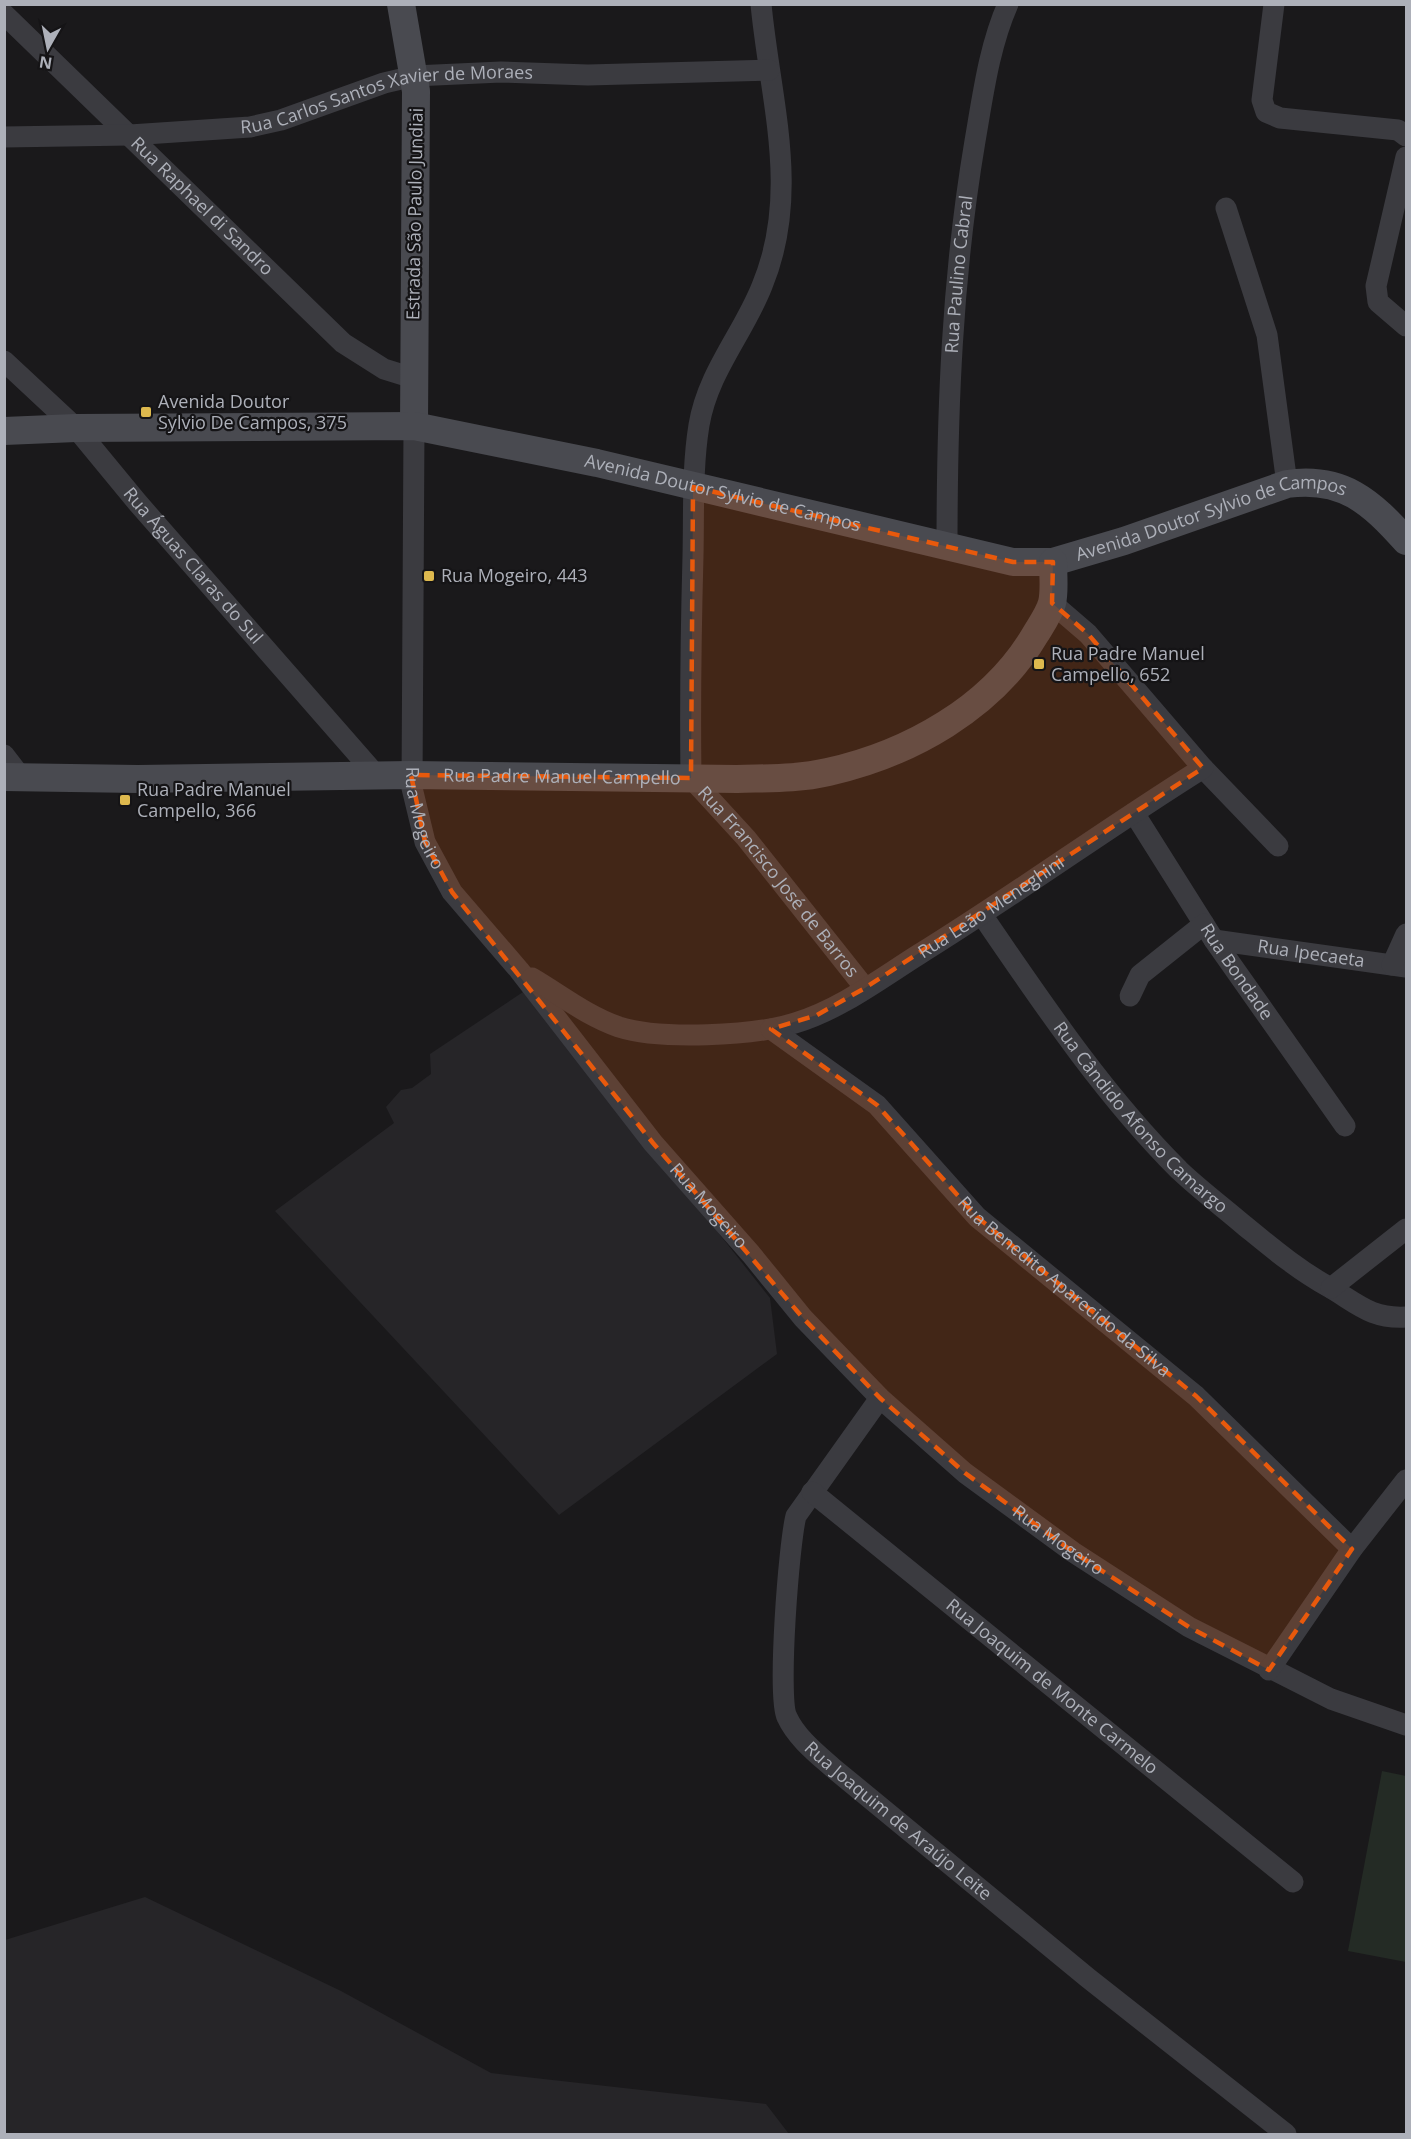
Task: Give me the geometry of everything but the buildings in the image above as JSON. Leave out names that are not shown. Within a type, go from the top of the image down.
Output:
[{"type":"main road","name":"Estrada São Paulo Jundiai","points":[[401,4],[414,76],[417,114],[414,426]]},
{"type":"main road","name":"Avenida Doutor Sylvio de Campos","points":[[4,431],[76,428],[414,426],[512,444],[1013,562],[1053,562],[1124,541],[1287,484],[1304,481],[1346,489],[1367,501],[1407,541]]},
{"type":"main road","points":[[1052,603],[1053,562]]},
{"type":"main road","name":"Rua Padre Manuel Campello","points":[[10,770],[138,779],[376,775],[784,778],[827,772],[872,760],[951,723],[994,687],[1030,643],[1052,603]]},
{"type":"street","name":"Rua Francisco José de Barros","points":[[761,4],[781,152],[781,198],[773,254],[762,286],[707,390],[695,450],[691,778],[746,838],[865,988]]},
{"type":"street","name":"Rua Paulino Cabral","points":[[946,548],[947,439],[953,306],[968,183],[982,101],[994,45],[1008,4]]},
{"type":"street","points":[[1274,4],[1262,100],[1266,112],[1280,118],[1398,130],[1407,136]]},
{"type":"street","name":"Rua Raphael di Sandro","points":[[4,14],[343,343],[384,369],[413,378]]},
{"type":"street","name":"Rua Carlos Santos Xavier de Moraes","points":[[4,137],[130,135],[261,125],[414,76],[501,72],[588,75],[769,70]]},
{"type":"street","points":[[1407,157],[1376,286],[1378,302],[1407,326]]},
{"type":"street","points":[[1226,208],[1267,335],[1287,484]]},
{"type":"street","name":"Rua Águas Claras do Sul","points":[[4,361],[76,428],[137,502],[376,775]]},
{"type":"street","name":"Rua Mogeiro","points":[[414,426],[411,775],[425,842],[452,892],[519,970],[653,1143],[752,1254],[803,1318],[880,1398],[965,1473],[1073,1552],[1189,1627],[1269,1670],[1331,1699],[1407,1725]]},
{"type":"street","points":[[1052,603],[1088,634],[1203,768],[1278,846]]},
{"type":"street","name":"Rua Leão Meneghini","points":[[519,970],[585,1012],[620,1027],[645,1032],[689,1034],[771,1029],[817,1015],[865,988],[982,915],[1060,860],[1203,768]]},
{"type":"street","name":"Rua Bondade","points":[[1134,813],[1209,932],[1345,1126]]},
{"type":"street","name":"Rua Cândido Afonso Camargo","points":[[982,915],[1045,1007],[1112,1096],[1179,1169],[1295,1266],[1370,1313],[1386,1318],[1407,1317]]},
{"type":"street","points":[[1130,996],[1140,975],[1209,932]]},
{"type":"street","name":"Rua Ipecaeta","points":[[1209,932],[1399,966]]},
{"type":"street","points":[[1399,966],[1407,934]]},
{"type":"street","name":"Rua Benedito Aparecido da Silva","points":[[771,1029],[877,1105],[977,1217],[1196,1396],[1352,1549]]},
{"type":"street","points":[[1331,1288],[1407,1229]]},
{"type":"street","name":"Rua Joaquim de Araújo Leite","points":[[880,1398],[796,1516],[791,1535],[784,1663],[786,1716],[803,1740],[832,1768],[1071,1965],[1286,2134]]},
{"type":"street","points":[[1269,1670],[1352,1549],[1407,1480]]},
{"type":"street","name":"Rua Joaquim de Monte Carmelo","points":[[812,1492],[1293,1882]]},
{"type":"highlighted area","points":[[693,487],[1013,562],[1053,562],[1052,603],[1088,634],[1203,768],[865,988],[817,1015],[771,1029],[877,1105],[977,1217],[1196,1396],[1352,1549],[1269,1670],[1189,1627],[1073,1552],[965,1473],[880,1398],[803,1318],[653,1143],[452,892],[425,842],[411,775],[691,778]]},
{"type":"shaded area","points":[[526,990],[770,1298],[777,1354],[559,1515],[275,1211],[394,1123],[386,1107],[401,1090],[412,1088],[431,1074],[430,1054]]},
{"type":"shaded area","points":[[1382,1771],[1406,1776],[1406,1962],[1348,1951]]},
{"type":"shaded area","points":[[145,1897],[341,1991],[491,2073],[766,2104],[789,2134],[5,2134],[5,1940]]},
{"type":"place","name":"Avenida Doutor Sylvio De Campos, 375","points":[[146,412]]},
{"type":"place","name":"Rua Mogeiro, 443","points":[[429,576]]},
{"type":"place","name":"Rua Padre Manuel Campello, 652","points":[[1039,664]]},
{"type":"place","name":"Rua Padre Manuel Campello, 366","points":[[125,800]]}]
